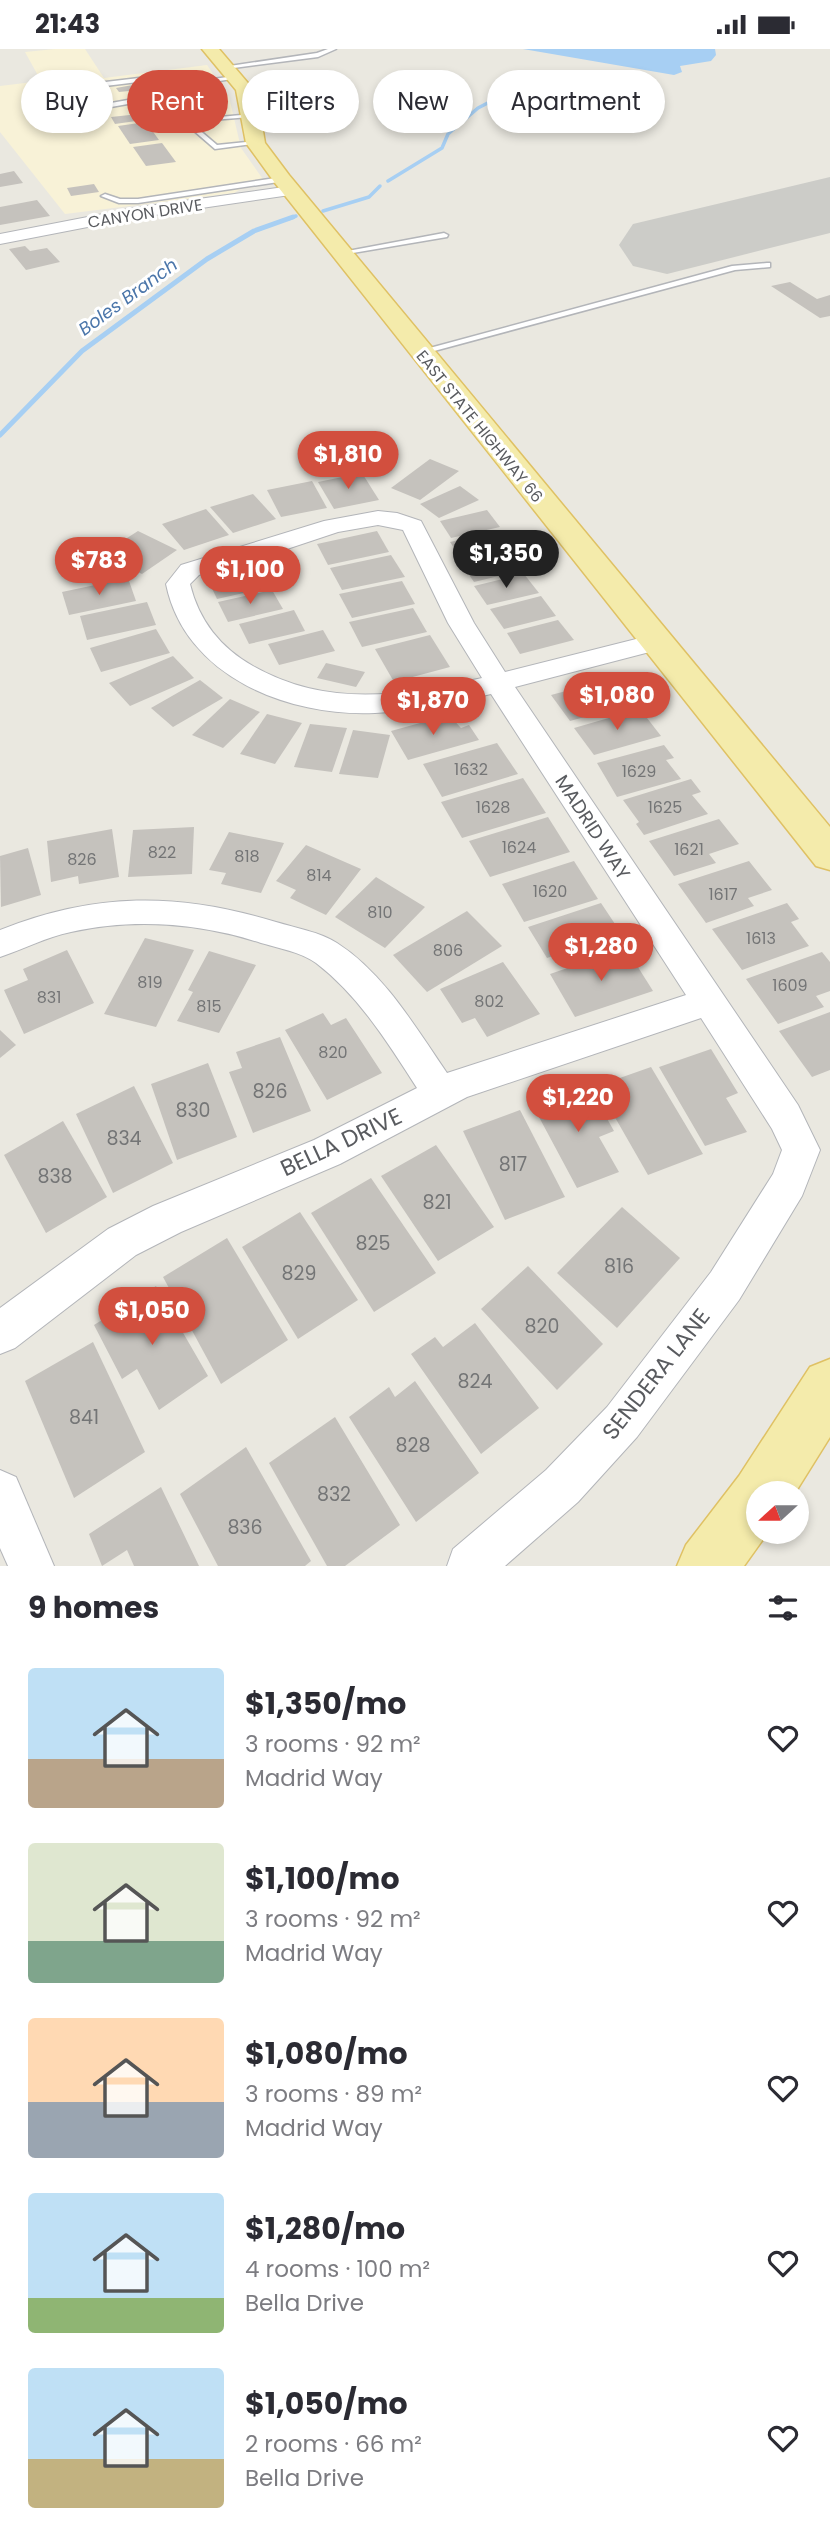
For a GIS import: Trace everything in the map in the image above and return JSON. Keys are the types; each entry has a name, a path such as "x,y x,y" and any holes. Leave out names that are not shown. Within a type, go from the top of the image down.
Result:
{"main road":[{"name":"EAST STATE HIGHWAY 66","path":"210,49 242,88"},
{"name":"EAST STATE HIGHWAY 66","path":"254,133 256,143 341,253 830,855"},
{"path":"769,1481 830,1387"},
{"path":"707,1566 746,1513"}],"street":[{"name":"CANYON DRIVE","path":"0,239 287,185"},
{"name":"MADRID WAY","path":"498,683 440,697 376,706 351,705 294,695 242,673 206,643 192,622 179,591 181,576 203,565 253,552 321,529 380,519 407,522 418,530 461,623 498,683 785,1117 801,1150"},
{"path":"498,683 656,642"},
{"path":"0,944 27,931 106,911 195,913 266,931 326,952 380,1005 441,1094"},
{"name":"BELLA DRIVE","path":"0,1333 122,1242 167,1219 327,1152 456,1085 708,1002"},
{"name":"SENDERA LANE","path":"470,1566 562,1486 622,1422 725,1286 789,1184 801,1150"},
{"path":"0,1493 31,1566"}],"lane":[{"path":"228,74 318,55 333,49"},
{"path":"181,75 190,84 195,90 111,105 81,101 79,95 85,88 97,85 181,75"},
{"path":"242,115 179,121 201,134 215,147 256,143"},
{"path":"105,196 119,201 138,201 287,185"},
{"path":"341,253 444,235"},
{"path":"420,352 735,268 766,265"}],"shaded area":[{"path":"85,49 99,70 35,70 25,52"},
{"path":"207,65 210,70 167,70"},
{"path":"127,75 127,133 228,133 228,96 241,148 267,185 241,189 234,193 65,214 0,132 0,86 21,83 21,133 113,133 113,77"}],"water":[{"path":"523,49 715,49 716,55 711,61 680,66 682,72 674,75 665,73 665,70 645,70"}],"building":[{"path":"127,86 127,91 119,92 116,88"},
{"path":"127,115 127,122 115,124 113,117"},
{"path":"127,125 127,133 154,133 159,140 130,144 118,126"},
{"path":"162,143 176,162 146,166 133,147"},
{"path":"14,171 23,183 0,187 0,174"},
{"path":"94,184 99,192 71,196 67,188"},
{"path":"37,200 50,216 0,225 0,207"},
{"path":"25,246 30,251 47,248 60,262 26,270 9,249"},
{"path":"790,282 817,299 830,295 830,316 820,318 771,286"},
{"path":"430,459 459,471 420,500 391,488"},
{"path":"362,473 379,500 334,509 318,482"},
{"path":"312,481 327,508 281,517 267,490"},
{"path":"460,486 479,500 439,518 420,504"},
{"path":"253,494 276,519 233,533 210,507"},
{"path":"206,509 229,535 184,550 162,524"},
{"path":"487,510 500,527 451,538 440,521"},
{"path":"138,531 177,550 142,574 102,554"},
{"path":"377,531 389,552 328,565 317,544"},
{"path":"498,531 512,548 462,560 450,542"},
{"path":"511,552 524,570 474,582 461,563"},
{"path":"391,555 405,577 342,590 330,568"},
{"path":"261,568 271,587 217,599 208,580"},
{"path":"524,574 539,593 487,605 474,586"},
{"path":"128,578 136,601 69,615 62,592"},
{"path":"402,581 415,604 352,618 339,594"},
{"path":"272,590 283,609 228,622 218,602"},
{"path":"541,596 556,616 504,629 490,609"},
{"path":"147,602 156,625 87,640 80,616"},
{"path":"413,608 427,632 362,647 349,622"},
{"path":"294,610 305,631 249,644 239,624"},
{"path":"558,620 574,640 520,654 507,633"},
{"path":"156,629 170,653 101,672 90,648"},
{"path":"323,630 335,651 279,665 268,644"},
{"path":"430,635 450,667 394,682 375,649"},
{"path":"173,656 194,678 130,706 109,683"},
{"path":"326,663 365,672 356,687 317,678"},
{"path":"615,678 635,703 570,721 551,695"},
{"path":"200,680 223,698 173,727 151,708"},
{"path":"230,699 260,712 223,748 192,735"},
{"path":"640,709 661,736 594,755 574,728"},
{"path":"267,714 302,723 275,764 240,754"},
{"path":"449,715 461,728 469,725 479,740 408,760 391,731"},
{"path":"310,724 347,728 332,772 294,767"},
{"path":"353,730 390,735 378,778 339,774"},
{"path":"497,743 518,774 442,797 423,764"},
{"path":"664,745 674,758 666,760 681,779 617,797 597,763"},
{"path":"523,778 546,813 462,838 441,802"},
{"path":"691,779 701,792 692,795 708,814 644,835 636,824 639,822 623,800"},
{"path":"548,817 570,852 490,877 469,841"},
{"path":"719,819 739,844 709,854 716,863 674,876 649,841"},
{"path":"194,827 192,874 128,877 133,830"},
{"path":"112,829 119,877 79,884 78,876 51,882 47,841"},
{"path":"229,832 284,843 261,893 221,884 226,873 209,870"},
{"path":"306,845 361,869 326,915 290,898 296,890 276,881"},
{"path":"28,848 41,895 1,907 0,856"},
{"path":"574,861 598,899 524,922 502,884"},
{"path":"749,861 772,890 748,898 754,906 706,923 678,884"},
{"path":"376,877 425,907 385,948 335,917"},
{"path":"601,903 627,942 595,953 589,944 547,958 528,927"},
{"path":"787,903 799,919 791,922 809,946 742,970 712,929"},
{"path":"467,911 502,946 427,992 393,955"},
{"path":"145,938 194,950 156,1027 104,1014"},
{"path":"626,948 653,991 575,1017 550,974"},
{"path":"67,950 94,1003 24,1034 4,990 28,980 23,969"},
{"path":"209,951 256,965 219,1033 177,1021 193,992 188,990"},
{"path":"822,952 830,962 830,991 816,996 824,1007 778,1024 746,979"},
{"path":"503,962 540,1014 487,1037 475,1018 462,1023 440,989"},
{"path":"830,1012 830,1070 812,1077 779,1031"},
{"path":"323,1013 331,1025 346,1018 382,1073 327,1100 285,1030"},
{"path":"0,1030 16,1045 0,1058"},
{"path":"280,1037 311,1111 253,1133 229,1072 242,1068 236,1052"},
{"path":"711,1049 738,1093 726,1098 747,1132 705,1146 659,1067"},
{"path":"208,1063 237,1137 177,1160 151,1084"},
{"path":"651,1067 703,1154 648,1175 597,1086"},
{"path":"587,1083 614,1131 599,1137 619,1172 577,1188 532,1104"},
{"path":"134,1086 173,1163 113,1193 76,1114"},
{"path":"520,1110 565,1197 505,1220 463,1131"},
{"path":"63,1121 107,1197 46,1233 4,1155"},
{"path":"436,1145 494,1227 438,1261 381,1176"},
{"path":"371,1178 436,1273 374,1312 311,1213"},
{"path":"622,1207 680,1258 617,1328 557,1273"},
{"path":"300,1212 358,1300 298,1339 242,1247"},
{"path":"227,1238 288,1340 221,1384 163,1277"},
{"path":"528,1266 603,1344 557,1390 481,1309"},
{"path":"156,1286 208,1376 159,1410 137,1369 122,1379 94,1325"},
{"path":"475,1323 539,1408 481,1454 411,1354 435,1337 443,1347"},
{"path":"93,1342 145,1452 74,1498 25,1381"},
{"path":"415,1381 479,1473 416,1522 349,1417 389,1387 395,1397"},
{"path":"335,1417 400,1525 345,1566 327,1566 269,1463"},
{"path":"246,1447 311,1561 305,1566 218,1566 180,1494"},
{"path":"161,1487 199,1566 134,1566 127,1550 102,1566 89,1534"}],"waterway":[{"name":"Boles Branch","path":"388,181 442,148 448,134 487,103"},
{"name":"Boles Branch","path":"323,211 369,197 380,186"},
{"name":"Boles Branch","path":"288,219 296,216"},
{"name":"Boles Branch","path":"0,435 82,351 207,259 254,231 293,217"}],"runway":[{"path":"667,245 830,205"}]}
